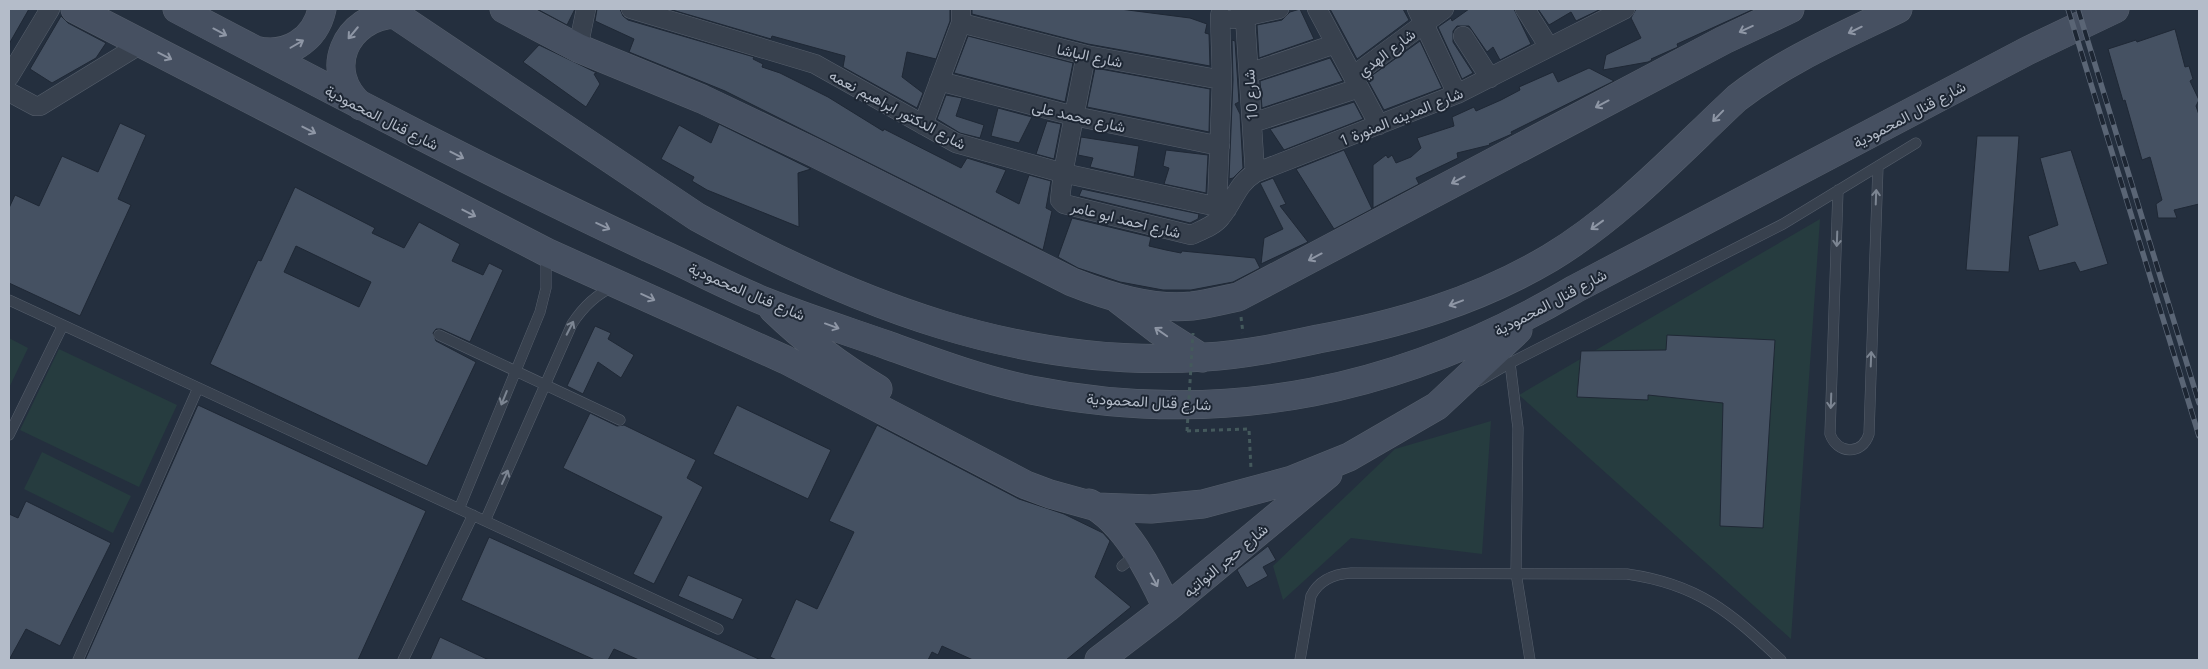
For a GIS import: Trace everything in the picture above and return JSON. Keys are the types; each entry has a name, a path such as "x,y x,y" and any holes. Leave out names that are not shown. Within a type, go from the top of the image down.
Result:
{"main road":[{"name":"شارع قنال المحمودية","path":"75,9 546,252 786,360 1026,485 1097,507 1177,508 1251,492 1292,480 1349,458 1437,406"},
{"name":"شارع قنال المحمودية","path":"177,9 363,108 578,215 764,301 993,381 1103,401 1178,405 1262,400 1304,394 1386,375 1464,347 1540,310 1575,289 2019,56 2115,9"},
{"path":"253,49 273,52 293,47 310,35 320,18 322,9"},
{"path":"504,9 578,48 702,99 822,156 1072,282 1117,298 1151,305 1192,306 1238,297 1716,44 1790,9"},
{"path":"363,108 355,101 344,84 341,63 344,48 351,35 366,21 391,12 697,217 787,264 927,322 1022,346 1071,354 1120,358 1197,345 1286,346 1388,325 1432,312 1492,288 1551,257 1602,222 1662,170 1737,98 1761,80 1790,62 1898,9"},
{"path":"1117,298 1158,330 1197,345"},
{"path":"764,301 798,333 846,370 929,418 1097,507 1112,521 1130,559 1167,608"},
{"path":"1437,406 1540,310"},
{"name":"شارع حجر النواتيه","path":"1099,660 1167,608 1349,458"}],"street":[{"path":"9,77 50,9"},
{"path":"578,48 586,9"},
{"name":"شارع الدكتور ابراهيم نعمه","path":"631,9 815,64 956,143 1063,173 1222,208"},
{"path":"1222,208 1220,146 1222,80 1217,12 1237,19 1279,9"},
{"name":"شارع الهدي","path":"1252,123 1356,82 1420,16 1444,9"},
{"path":"1525,9 1549,47"},
{"name":"شارع المدينه المنورة 1","path":"1191,234 1207,228 1220,218 1222,208 1236,190 1246,179 1255,173 1457,94 1549,47 1596,15 1625,9"},
{"path":"1323,11 1335,44 1379,125"},
{"path":"923,125 961,16"},
{"name":"شارع الباشا","path":"961,16 1086,55 1222,80"},
{"path":"1420,16 1457,94"},
{"name":"شارع 10","path":"1245,17 1255,173"},
{"path":"1463,36 1490,78"},
{"path":"9,92 36,106 42,105 141,44"},
{"path":"1249,73 1335,44"},
{"name":"شارع احمد ابو عامر","path":"1086,55 1059,198 1064,204 1191,234"},
{"name":"شارع محمد على","path":"939,81 1074,116 1220,146"}],"lane":[{"name":"شارع قنال المحمودية","path":"1437,406 1510,363 1783,224 1916,143"},
{"path":"1838,190 1830,434 1836,445 1848,450 1859,448 1867,440 1869,434 1878,166"},
{"path":"459,509 544,300 548,276 546,252"},
{"path":"485,521 566,336 579,314 597,296 620,284"},
{"path":"9,300 718,629"},
{"path":"9,435 63,325"},
{"path":"439,335 620,420"},
{"path":"1510,363 1518,428 1516,574 1530,660"},
{"path":"78,660 198,388"},
{"path":"403,660 472,515"},
{"path":"1300,660 1311,596 1319,584 1331,577 1352,573 1627,574 1653,578 1678,585 1702,596 1724,611 1781,660"}],"path":[{"path":"1197,345 1187,431 1250,429 1251,492"}],"green space":[{"path":"1820,219 1791,639 1519,395"},
{"path":"9,338 28,348 9,388"},
{"path":"59,349 177,405 139,487 20,430"},
{"path":"1491,421 1482,554 1351,538 1283,600 1273,566 1395,449"},
{"path":"42,452 131,496 113,533 24,489"}],"building":[{"path":"9,9 29,9 9,44"},
{"path":"537,9 575,9 567,25"},
{"path":"597,9 620,9 623,16 628,20 754,57 753,59 763,64 762,67 780,73 828,97 883,131 884,129 961,168 967,158 1006,170 996,192 1019,204 1029,175 1051,181 1046,208 1052,211 1043,250 725,91 629,52 634,39 595,21"},
{"path":"669,9 950,9 950,21 936,59 907,52 902,77 923,93 917,108 843,67 845,56 772,36 771,39"},
{"path":"972,9 1120,9 1190,18 1207,24 1205,33 1209,34 1210,66 1088,44 972,14"},
{"path":"1300,9 1314,39 1259,58 1257,25 1282,20 1290,12"},
{"path":"1330,9 1403,9 1409,20 1357,59"},
{"path":"1469,9 1514,9 1531,44 1500,60 1493,47 1487,52 1469,26 1457,26 1453,31 1453,42 1473,73 1462,79 1438,27 1451,18 1452,21"},
{"path":"1538,9 1601,9 1576,21 1571,12 1549,25"},
{"path":"1636,9 1754,9 1677,44 1678,47 1648,62 1603,70 1606,55 1641,38 1631,18"},
{"path":"61,16 68,23 106,43 96,58 52,83 30,69"},
{"path":"2175,29 2185,67 2189,66 2193,79 2190,81 2199,100 2196,106 2199,115 2199,204 2174,210 2177,218 2158,218 2156,204 2162,200 2150,157 2142,160 2108,49 2136,40 2137,42"},
{"path":"968,36 1073,63 1065,102 954,73"},
{"path":"1232,40 1235,41 1239,102 1235,104 1240,114 1243,168 1233,178 1229,179 1233,80"},
{"path":"1420,41 1442,88 1384,110 1367,79"},
{"path":"539,45 597,73 594,74 600,84 586,107 523,62"},
{"path":"1330,58 1343,81 1262,108 1260,81"},
{"path":"1095,68 1210,89 1209,132 1087,107"},
{"path":"1589,68 1614,81 1511,132 1512,134 1490,145 1457,153 1458,158 1416,178 1419,184 1373,208 1373,165 1386,155 1388,158 1392,155 1396,163 1411,157 1421,148 1417,138 1454,126 1452,117 1474,107 1476,111 1501,100 1520,90 1519,87 1553,72 1558,82"},
{"path":"946,95 962,98 956,116 984,125 980,138 960,133 937,119"},
{"path":"1354,102 1363,119 1284,150 1270,129"},
{"path":"998,108 1032,117 1019,143 991,136"},
{"path":"1047,121 1061,124 1054,159 1036,154"},
{"path":"120,123 146,135 118,199 131,205 80,316 9,283 9,208 15,195 39,206 62,156 98,172"},
{"path":"719,124 811,169 798,173 799,227 707,190 692,181 694,177 661,159 679,125 711,143"},
{"path":"1977,136 2019,136 2009,272 1966,270"},
{"path":"1081,137 1139,146 1134,177 1090,167 1093,158 1078,155"},
{"path":"1166,150 1208,155 1206,193 1164,184 1169,168 1163,166"},
{"path":"1344,150 1372,209 1334,229 1296,169"},
{"path":"2071,150 2108,264 2080,272 2075,262 2039,271 2028,236 2058,225 2040,158"},
{"path":"1273,178 1286,204 1280,206 1308,242 1261,264 1264,238 1283,229 1260,183"},
{"path":"295,187 375,228 372,233 404,248 419,222 460,244 452,261 483,275 489,263 503,270 470,342 441,329 436,329 433,333 436,341 476,362 427,466 210,364 258,260 261,261","holes":["296,246 371,282 359,307 284,272"]},
{"path":"1082,189 1199,214 1198,219 1190,223 1079,196"},
{"path":"1072,218 1151,237 1149,246 1166,250 1181,253 1182,251 1255,258 1260,268 1233,282 1191,290 1163,290 1120,282 1078,268 1058,257"},
{"path":"595,326 611,333 608,339 634,355 621,378 598,362 583,394 567,386"},
{"path":"1667,335 1775,340 1763,528 1720,526 1723,403 1648,395 1648,400 1577,397 1581,351 1666,350"},
{"path":"198,405 426,511 358,660 85,660"},
{"path":"737,405 831,450 808,499 713,454"},
{"path":"590,413 617,426 624,425 696,460 687,478 703,487 654,584 633,574 662,517 563,468"},
{"path":"877,425 1019,499 1064,514 1103,533 1110,541 1095,577 1131,607 1066,660 973,660 942,646 938,655 932,652 928,660 777,660 770,657 796,599 817,609 854,532 829,521"},
{"path":"26,501 111,543 60,646 26,629 9,660 9,514 18,518"},
{"path":"489,537 761,660 639,660 614,649 608,660 595,660 461,600"},
{"path":"1268,546 1276,560 1263,567 1268,576 1247,588 1237,570"},
{"path":"688,575 743,599 733,620 678,596"},
{"path":"440,637 489,660 430,660"}],"railway":[{"path":"2068,9 2199,436"},
{"path":"2078,9 2199,403"}]}
